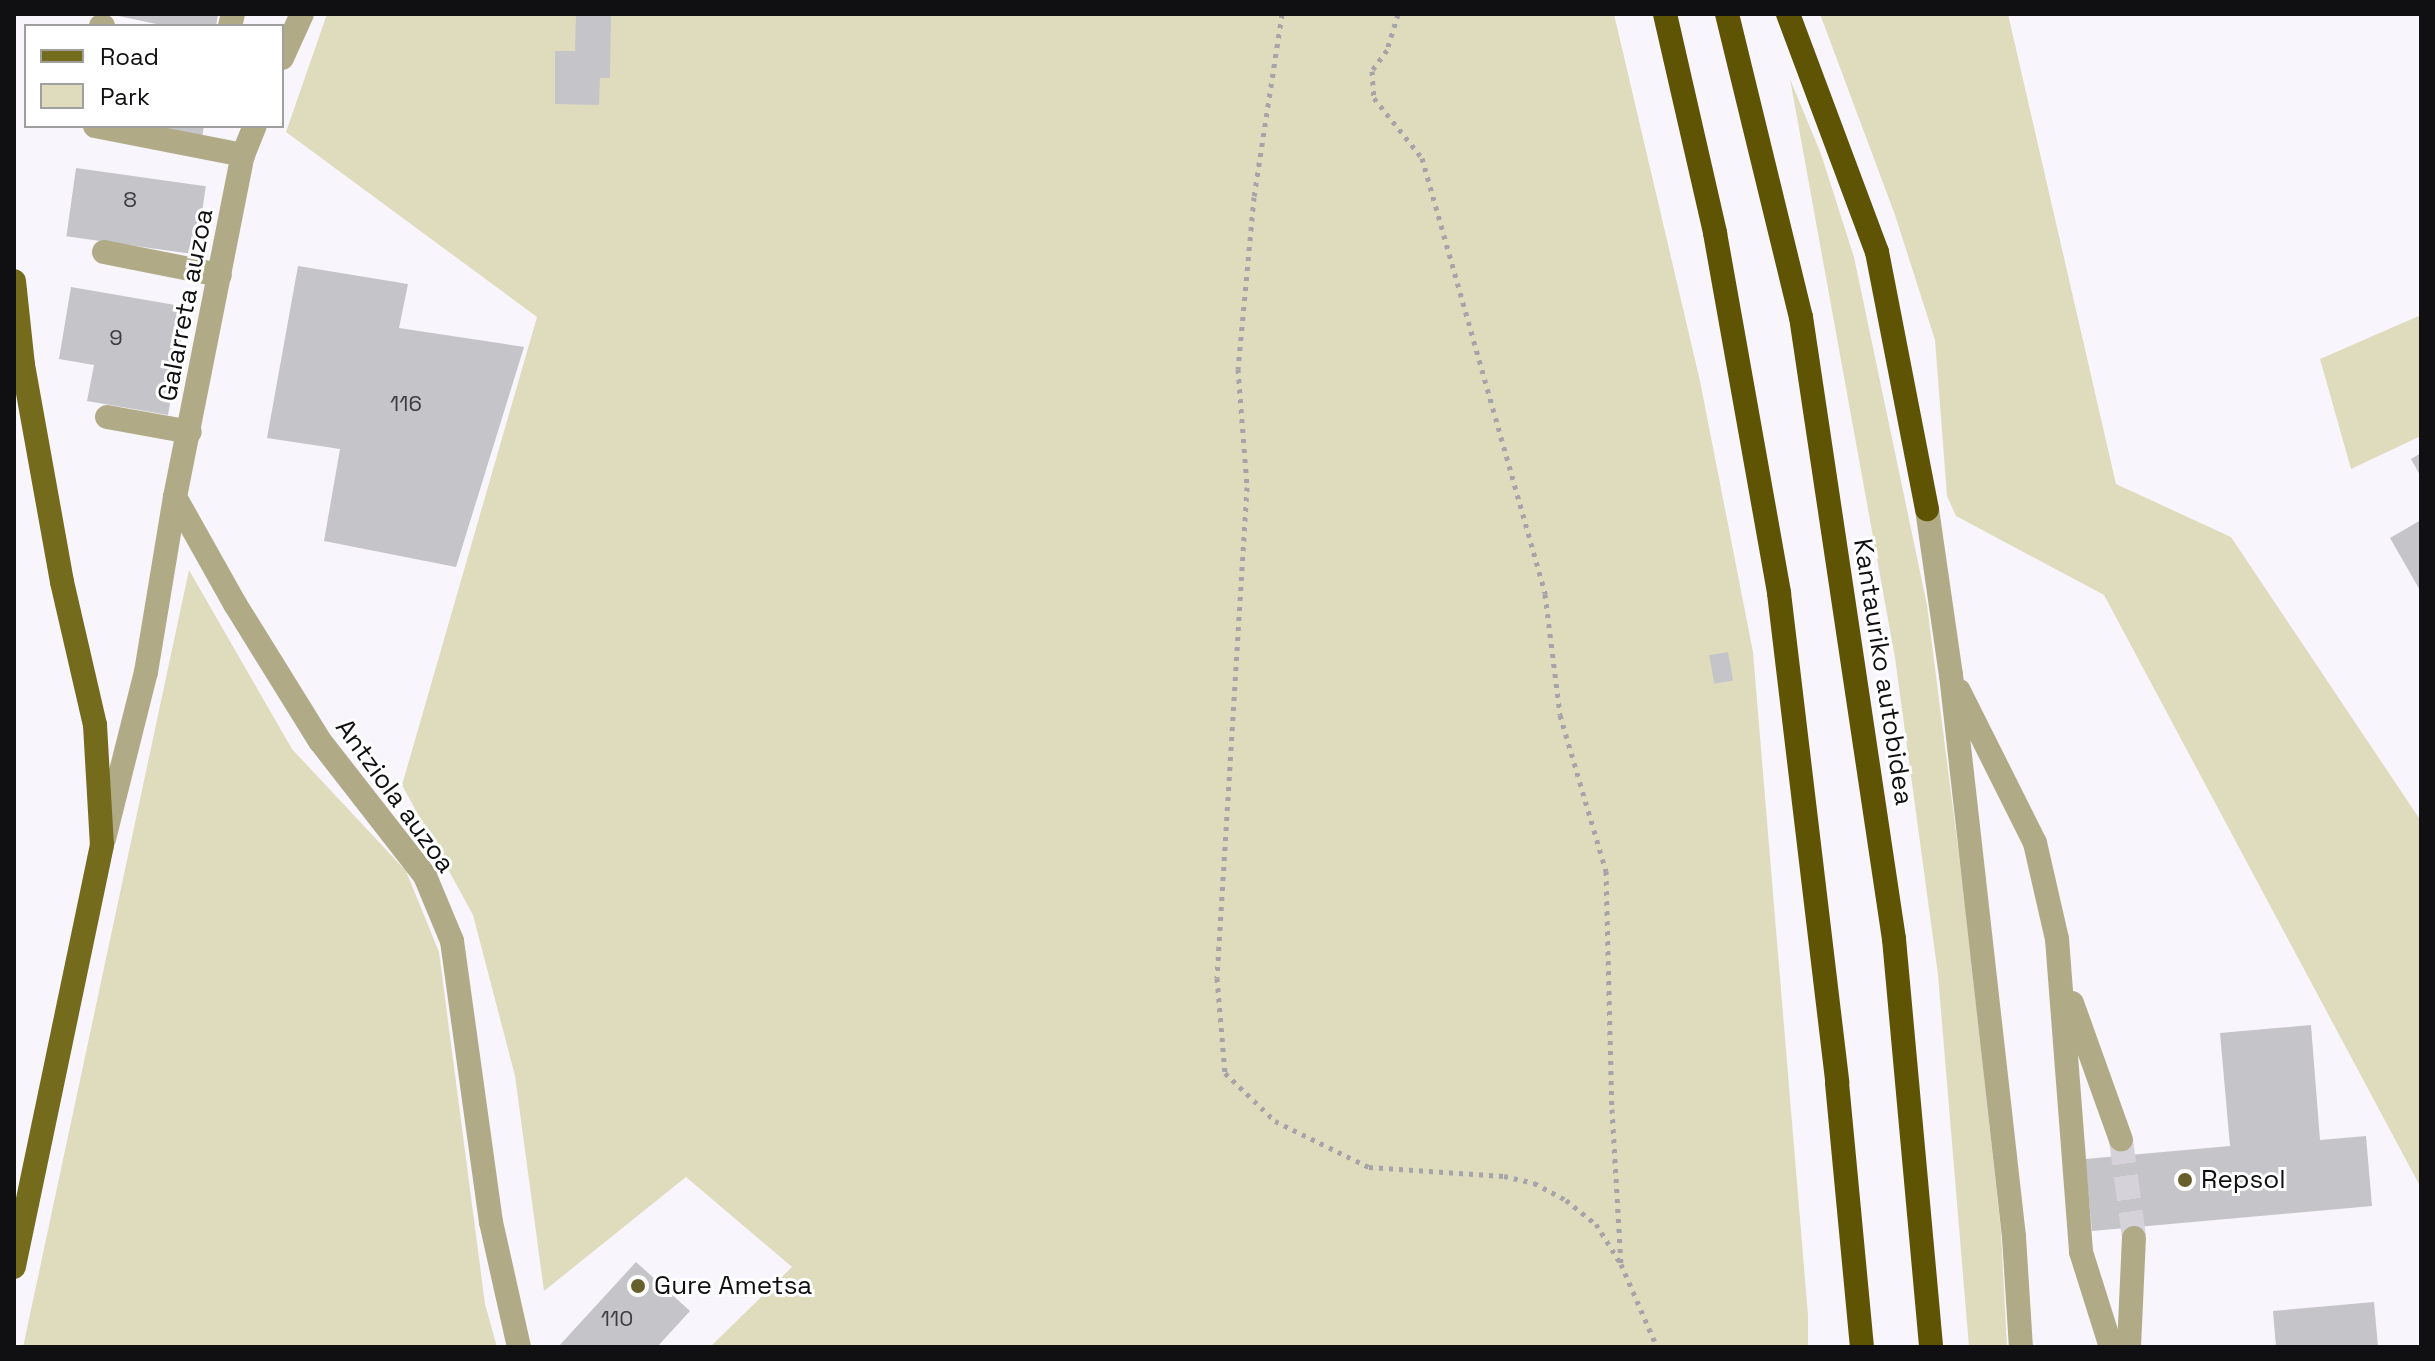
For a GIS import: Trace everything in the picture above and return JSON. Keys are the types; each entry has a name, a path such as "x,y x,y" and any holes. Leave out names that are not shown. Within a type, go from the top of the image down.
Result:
{"highway":[{"path":"1665,14 1715,233 1779,593 1837,1083 1862,1347"},
{"name":"Kantauriko autobidea","path":"1727,14 1801,317 1894,939 1931,1347"},
{"path":"1788,14 1877,252 1927,509"}],"main road":[{"path":"14,281 23,365 62,582 95,725 102,845 14,1267"}],"street":[{"path":"284,54 302,14"},
{"path":"105,128 243,155"},
{"name":"Galarreta auzoa","path":"102,845 146,672 175,497 243,155 254,128"},
{"path":"104,252 220,275"},
{"path":"107,417 190,432"},
{"name":"Antziola auzoa","path":"175,497 235,604 320,741 425,876 452,941 491,1222 519,1347"},
{"path":"1927,509 1951,675 2014,1237 2021,1347"},
{"path":"1951,675 2035,843 2057,939 2081,1252 2111,1347"},
{"path":"2060,972 2121,1140"},
{"path":"2129,1347 2134,1238"}],"path":[{"path":"1282,14 1254,197 1238,369 1247,487 1217,978 1225,1073 1275,1121 1369,1167 1504,1176 1534,1183 1566,1200 1596,1224 1621,1264 1657,1347"},
{"path":"1398,14 1387,50 1372,71 1374,98 1422,158 1545,594 1560,715 1606,871 1612,1109 1621,1264"}],"green space":[{"path":"327,14 1614,14 1700,381 1753,652 1808,1315 1808,1347 710,1347 792,1267 686,1177 544,1291 515,1076 473,915 402,785 537,317 286,132"},
{"path":"1820,14 2008,14 2116,484 2231,537 2421,821 2421,1188 2104,595 1956,516 1947,496 1935,340 1895,215"},
{"path":"1790,79 1821,154 1854,257 1927,605 1964,895 2001,1231 2007,1347 1969,1347 1938,975 1895,658"},
{"path":"2421,315 2421,436 2351,469 2320,359"},
{"path":"189,570 292,749 406,871 439,952 485,1304 497,1347 23,1347"}],"building":[{"path":"109,14 218,14 216,24 156,24"},
{"path":"576,14 611,14 610,78 600,78 599,105 555,104 555,51 575,51"},
{"path":"152,128 204,128 202,138"},
{"path":"76,168 206,186 196,255 66,236"},
{"path":"298,266 408,284 399,328 524,347 456,567 324,541 340,449 267,438"},
{"path":"71,287 187,307 168,415 87,401 94,365 59,359"},
{"path":"2421,453 2421,477 2411,459"},
{"path":"2421,520 2421,592 2390,538"},
{"path":"1728,652 1733,681 1714,684 1709,655"},
{"path":"2311,1025 2320,1140 2366,1136 2372,1206 2092,1231 2085,1159 2230,1146 2220,1033"},
{"name":"Gure Ametsa","path":"636,1262 690,1311 657,1347 558,1347"},
{"path":"2374,1302 2378,1347 2276,1347 2273,1311"}],"tunnel":[{"path":"2121,1140 2134,1238"}],"place":[{"name":"Repsol","path":"2185,1180"},
{"name":"Gure Ametsa","path":"638,1286"}]}
